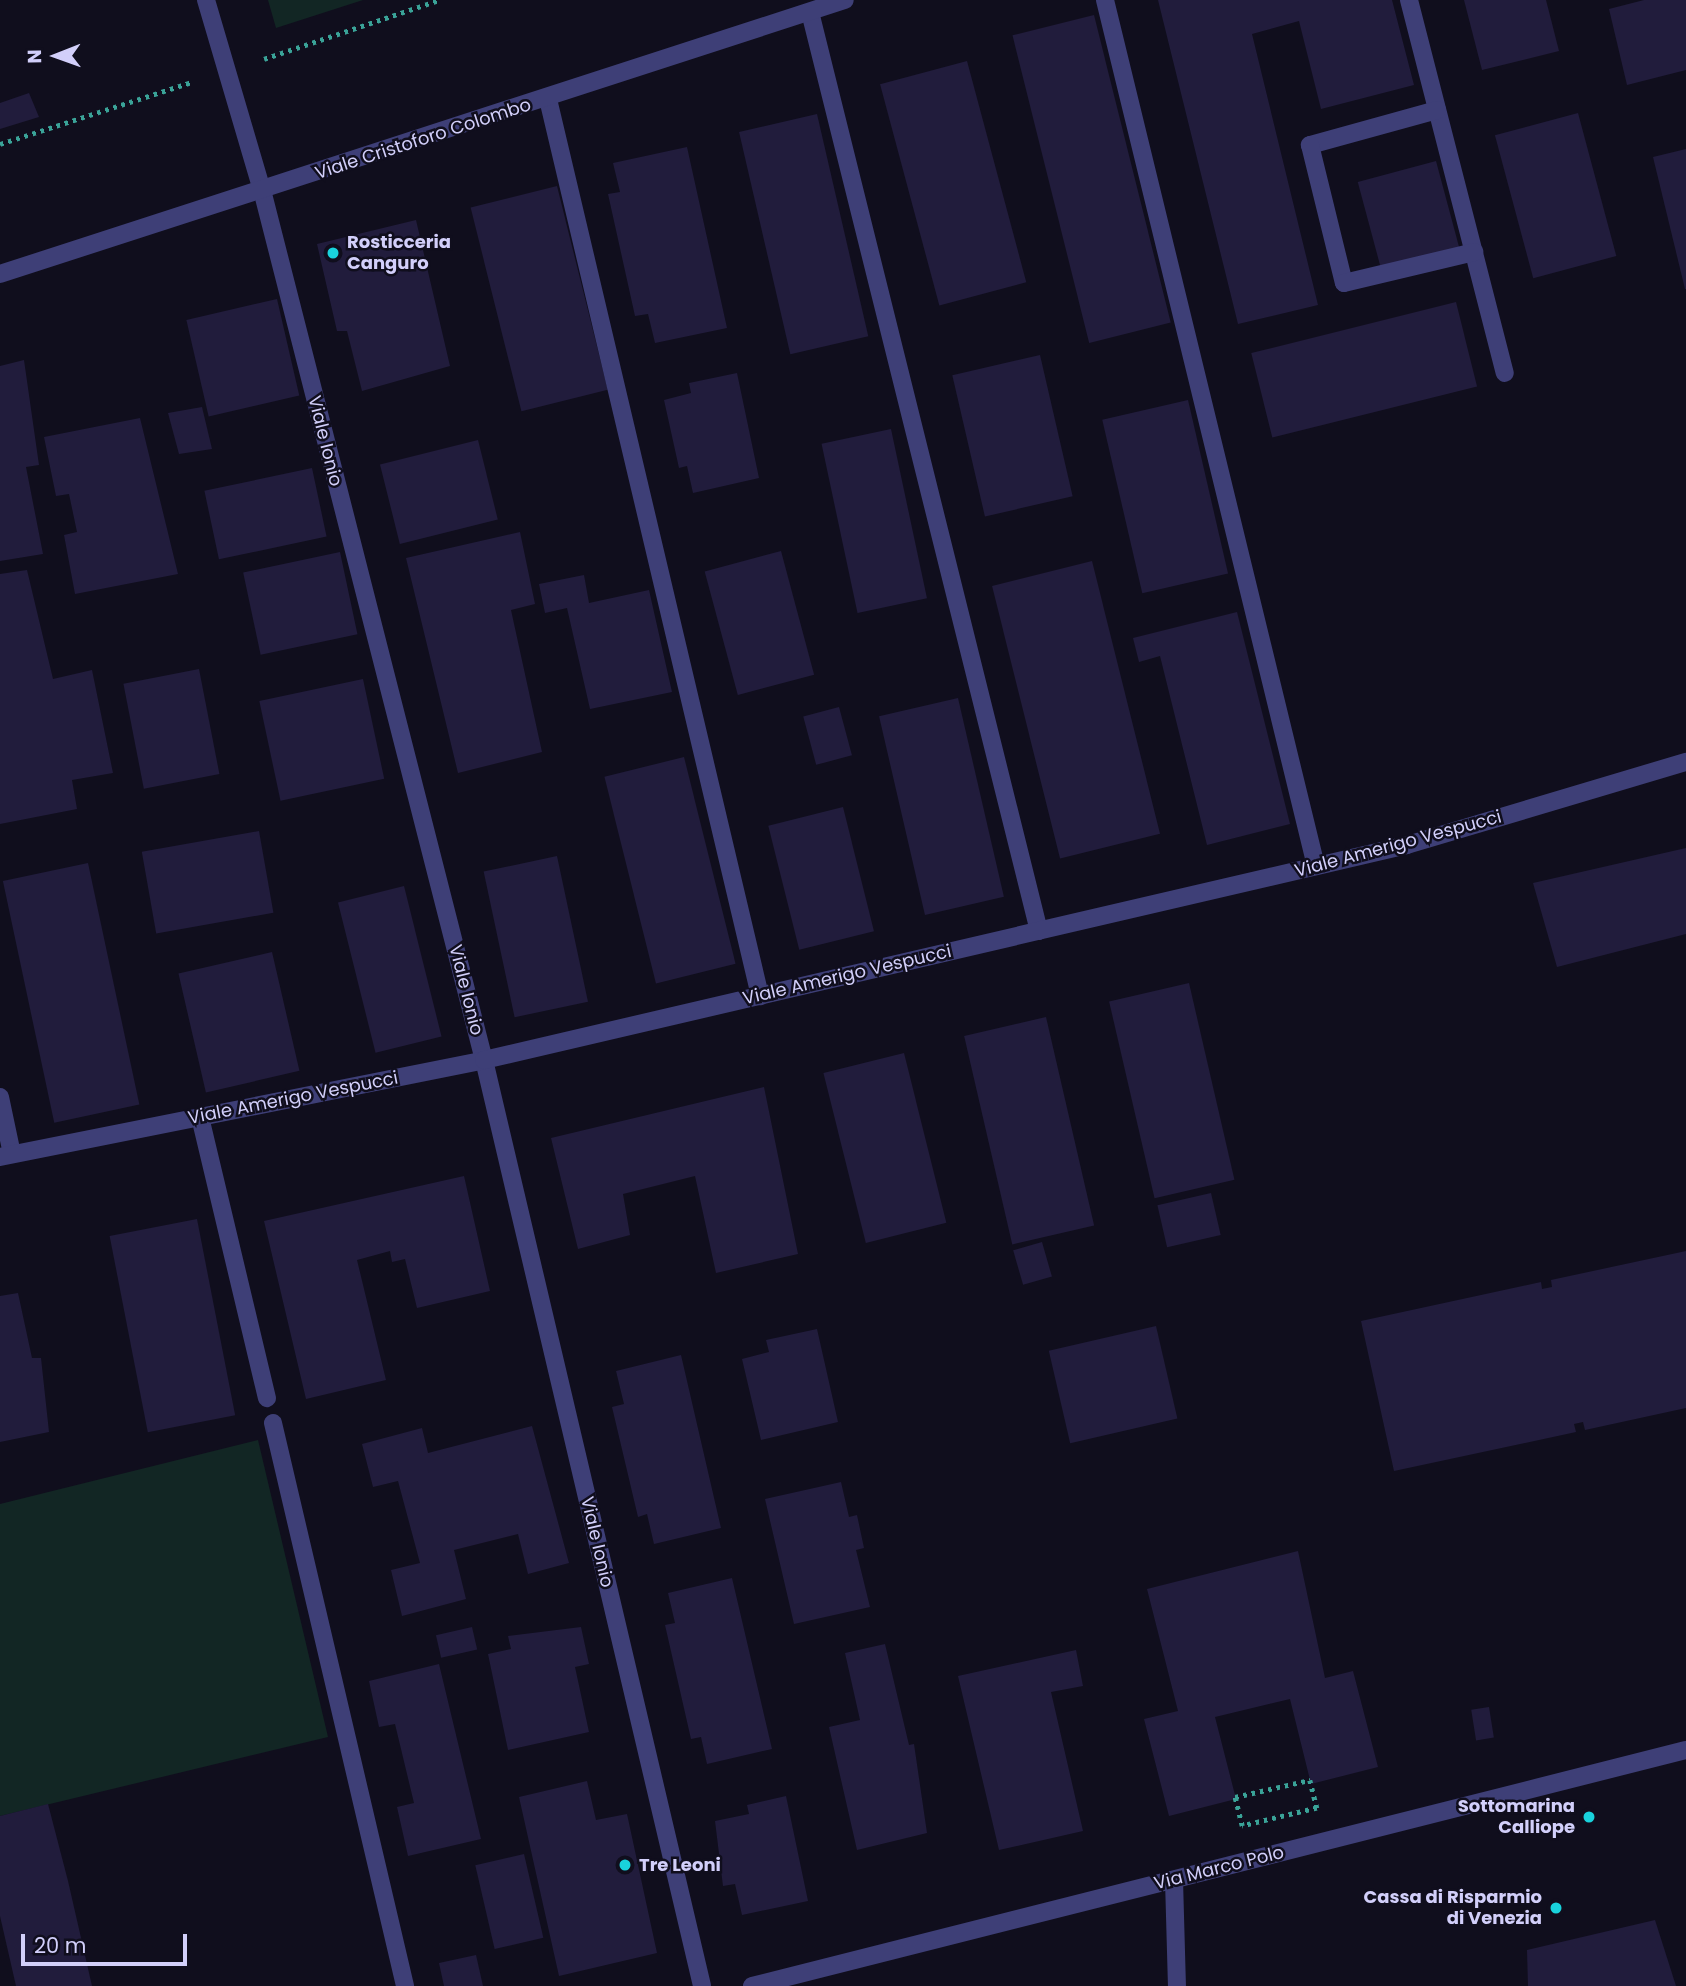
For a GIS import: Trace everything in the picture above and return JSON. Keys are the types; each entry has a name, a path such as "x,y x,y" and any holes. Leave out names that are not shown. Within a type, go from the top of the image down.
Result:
{"street":[{"name":"Viale Ionio","path":"206,0 262,190 484,1060 702,1986"},
{"name":"Viale Cristoforo Colombo","path":"0,274 548,99 845,0"},
{"path":"1105,0 1316,866"},
{"path":"1409,0 1504,373"},
{"path":"810,12 1039,931"},
{"path":"548,99 760,996"},
{"path":"1437,110 1310,145 1344,283 1474,252"},
{"name":"Viale Amerigo Vespucci","path":"6,1155 484,1060 1039,931 1316,866 1686,762"},
{"path":"0,1097 6,1155"},
{"path":"201,1116 267,1398"},
{"path":"273,1423 405,1986"},
{"name":"Via Marco Polo","path":"752,1986 1686,1750"},
{"path":"1174,1880 1177,1986"}],"path":[{"path":"1310,1780 1317,1808 1242,1826 1235,1797 1310,1780"}],"green space":[{"path":"268,0 363,0 276,28"},
{"path":"258,1440 328,1737 0,1816 0,1504"}],"building":[{"path":"1158,0 1392,0 1414,85 1321,109 1299,21 1252,34 1318,305 1238,324"},
{"path":"1464,0 1546,0 1559,51 1482,70"},
{"path":"1644,0 1686,0 1686,70 1627,85 1609,9"},
{"path":"1094,15 1171,323 1089,343 1012,35"},
{"path":"967,61 1026,282 939,305 880,84"},
{"path":"29,93 39,117 0,129 0,103"},
{"path":"1578,113 1616,256 1533,278 1495,135"},
{"path":"817,114 868,336 790,354 739,132"},
{"path":"687,147 727,328 655,343 648,314 635,316 608,194 620,192 613,163"},
{"path":"1686,149 1686,289 1685,289 1653,157"},
{"path":"1436,161 1460,252 1382,273 1358,182"},
{"path":"557,186 608,390 521,411 471,208"},
{"path":"416,220 450,366 362,391 347,331 337,331 317,244"},
{"path":"277,299 299,395 209,416 186,320"},
{"path":"1456,302 1477,386 1272,437 1251,353"},
{"path":"1040,355 1073,496 985,517 952,375"},
{"path":"24,360 39,465 26,467 43,554 0,561 0,366"},
{"path":"737,373 759,478 693,493 687,466 679,468 664,400 691,393 689,383"},
{"path":"1188,400 1228,573 1142,593 1102,420"},
{"path":"202,407 212,449 179,454 168,413"},
{"path":"140,418 178,574 75,594 64,535 77,532 69,494 56,496 44,437"},
{"path":"891,429 927,598 858,613 822,444"},
{"path":"478,440 498,520 400,544 380,464"},
{"path":"312,468 327,536 219,559 204,491"},
{"path":"520,532 535,604 511,610 542,752 458,773 406,558"},
{"path":"781,551 814,675 738,695 705,571"},
{"path":"340,552 357,634 261,655 243,573"},
{"path":"1092,561 1160,834 1060,859 992,586"},
{"path":"27,570 53,679 92,670 113,773 72,780 77,809 0,824 0,574"},
{"path":"584,575 589,603 649,590 672,692 590,709 567,608 545,613 539,584"},
{"path":"1237,612 1290,824 1207,845 1160,656 1139,662 1133,638"},
{"path":"199,669 219,774 144,789 123,684"},
{"path":"363,679 384,779 281,801 259,701"},
{"path":"958,698 1004,897 925,915 879,716"},
{"path":"839,707 852,755 816,765 803,717"},
{"path":"684,757 736,964 656,984 604,777"},
{"path":"843,807 874,931 799,950 768,826"},
{"path":"259,831 273,913 156,933 142,852"},
{"path":"1686,848 1686,934 1557,967 1533,883"},
{"path":"557,856 588,1002 515,1017 484,872"},
{"path":"88,863 139,1105 54,1123 3,881"},
{"path":"404,886 441,1036 376,1053 338,902"},
{"path":"272,952 299,1071 206,1092 178,974"},
{"path":"1189,983 1234,1180 1155,1198 1109,1001"},
{"path":"1046,1017 1094,1226 1012,1244 964,1036"},
{"path":"904,1053 946,1223 866,1243 823,1073"},
{"path":"764,1087 798,1254 716,1273 695,1176 623,1194 630,1235 578,1249 551,1138"},
{"path":"464,1176 490,1291 417,1308 405,1259 392,1262 390,1251 357,1260 386,1380 306,1399 264,1221"},
{"path":"1211,1193 1221,1235 1167,1247 1157,1205"},
{"path":"197,1219 235,1415 148,1432 110,1236"},
{"path":"1042,1242 1052,1277 1023,1285 1013,1250"},
{"path":"1686,1251 1686,1408 1585,1430 1583,1422 1574,1424 1576,1432 1394,1471 1361,1321 1541,1282 1542,1289 1552,1287 1551,1280"},
{"path":"18,1293 32,1358 41,1358 49,1432 0,1442 0,1296"},
{"path":"1156,1326 1177,1419 1070,1443 1049,1351"},
{"path":"817,1329 838,1422 761,1440 742,1359 769,1352 766,1340"},
{"path":"681,1355 721,1528 654,1544 647,1514 638,1517 612,1407 624,1404 616,1371"},
{"path":"532,1426 569,1563 528,1574 518,1534 454,1550 466,1599 402,1616 391,1570 420,1563 398,1481 373,1487 362,1444 422,1428 428,1453"},
{"path":"841,1482 849,1517 857,1515 864,1548 856,1550 870,1607 794,1624 765,1499"},
{"path":"1298,1551 1325,1678 1353,1671 1378,1767 1311,1784 1290,1699 1215,1717 1236,1799 1169,1816 1144,1719 1178,1711 1147,1589"},
{"path":"732,1578 772,1749 707,1764 701,1737 691,1739 665,1625 675,1623 668,1593"},
{"path":"472,1627 477,1649 441,1658 436,1635"},
{"path":"581,1627 589,1664 575,1667 589,1732 508,1750 488,1654 511,1649 508,1636"},
{"path":"885,1644 909,1745 914,1744 927,1833 857,1850 829,1727 860,1720 845,1653"},
{"path":"1076,1650 1083,1686 1051,1692 1083,1831 999,1850 958,1676"},
{"path":"439,1664 481,1839 408,1856 397,1807 414,1803 395,1724 379,1727 369,1681"},
{"path":"1489,1707 1494,1738 1476,1740 1471,1710"},
{"path":"587,1781 596,1820 627,1814 657,1953 559,1976 519,1797"},
{"path":"786,1796 808,1901 742,1915 735,1884 723,1886 715,1821 749,1814 747,1805"},
{"path":"48,1804 92,1986 16,1986 0,1916 0,1816"},
{"path":"524,1854 543,1938 495,1949 475,1865"},
{"path":"1655,1920 1676,1986 1528,1986 1527,1950"},
{"path":"476,1955 483,1986 444,1986 439,1963"}],"place":[{"name":"Rosticceria Canguro","path":"333,253"},
{"name":"Sottomarina Calliope","path":"1589,1817"},
{"name":"Tre Leoni","path":"625,1865"},
{"name":"Cassa di Risparmio di Venezia","path":"1556,1908"}]}
